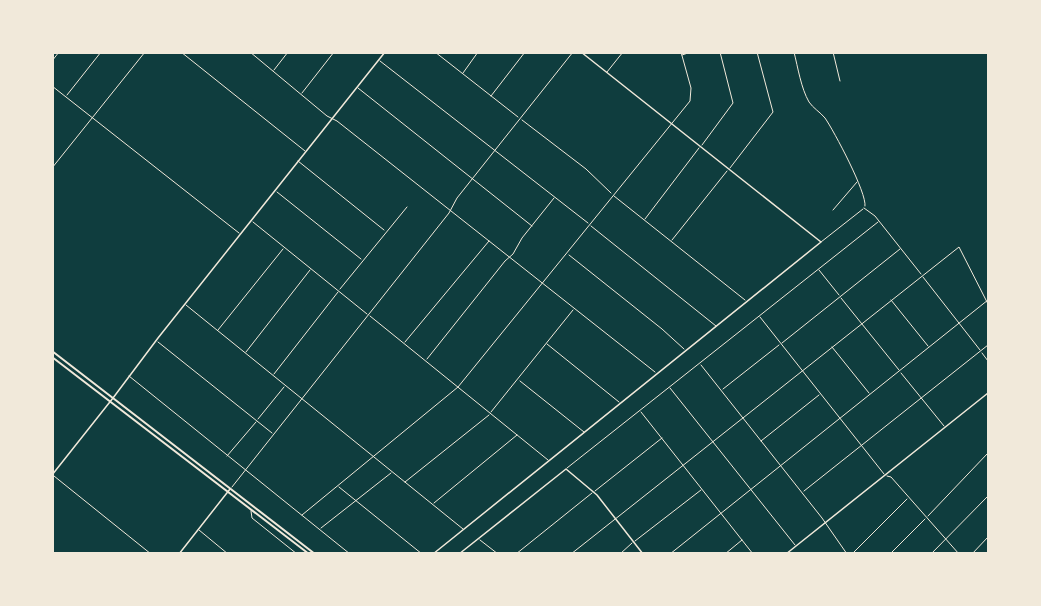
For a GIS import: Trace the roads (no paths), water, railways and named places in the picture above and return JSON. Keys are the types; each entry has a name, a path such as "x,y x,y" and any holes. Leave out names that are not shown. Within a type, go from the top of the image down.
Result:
{"main road":[{"path":"52,351 111,400"},
{"path":"52,357 315,554"},
{"path":"230,490 309,554"}],"street":[{"path":"52,61 59,52"},
{"path":"66,96 101,52"},
{"path":"52,168 145,52"},
{"path":"181,52 305,151"},
{"path":"250,52 327,116 509,256 656,374"},
{"path":"272,72 288,52"},
{"path":"301,95 334,52"},
{"path":"151,554 53,474 156,340 385,52"},
{"path":"435,52 586,169 613,195 746,302"},
{"path":"463,73 478,52"},
{"path":"491,96 525,52"},
{"path":"179,554 451,211 457,198 573,52"},
{"path":"581,52 820,242"},
{"path":"606,73 623,52"},
{"path":"302,515 458,387 692,97 681,54 691,52"},
{"path":"644,220 733,103 720,52"},
{"path":"670,242 773,112 757,52"},
{"path":"433,554 864,208 866,201 836,137 820,112 808,100 794,52"},
{"path":"833,52 840,80"},
{"path":"379,60 716,326"},
{"path":"52,86 240,234"},
{"path":"357,87 532,226"},
{"path":"298,160 386,231"},
{"path":"833,210 858,181"},
{"path":"275,190 362,260"},
{"path":"426,361 509,256 513,254 522,238 555,197"},
{"path":"273,375 362,260 407,207"},
{"path":"864,208 876,216 878,222 988,361"},
{"path":"251,220 548,460"},
{"path":"459,554 878,222"},
{"path":"404,343 489,241"},
{"path":"218,331 284,247"},
{"path":"571,554 959,247 988,302 670,554"},
{"path":"721,390 900,249"},
{"path":"567,253 662,329 685,351"},
{"path":"245,353 311,269"},
{"path":"818,269 945,428"},
{"path":"891,300 929,348"},
{"path":"185,304 463,529"},
{"path":"405,482 490,413 574,308"},
{"path":"759,316 885,475 891,477 959,554"},
{"path":"156,340 274,435"},
{"path":"546,344 620,403"},
{"path":"802,493 988,345"},
{"path":"832,347 870,394"},
{"path":"699,363 847,554"},
{"path":"129,376 350,554"},
{"path":"518,380 584,432"},
{"path":"227,456 285,385"},
{"path":"669,386 796,546"},
{"path":"786,554 988,393"},
{"path":"761,441 821,394"},
{"path":"640,410 753,554"},
{"path":"433,504 517,435"},
{"path":"516,554 662,438"},
{"path":"890,554 988,453"},
{"path":"566,469 593,492 643,554"},
{"path":"320,530 392,472"},
{"path":"338,485 422,554"},
{"path":"620,554 702,489"},
{"path":"931,554 988,496"},
{"path":"852,554 908,498"},
{"path":"252,510 250,513 252,518 297,554"},
{"path":"198,530 228,554"},
{"path":"972,554 988,537"},
{"path":"478,538 498,554"},
{"path":"725,554 742,540"}]}
